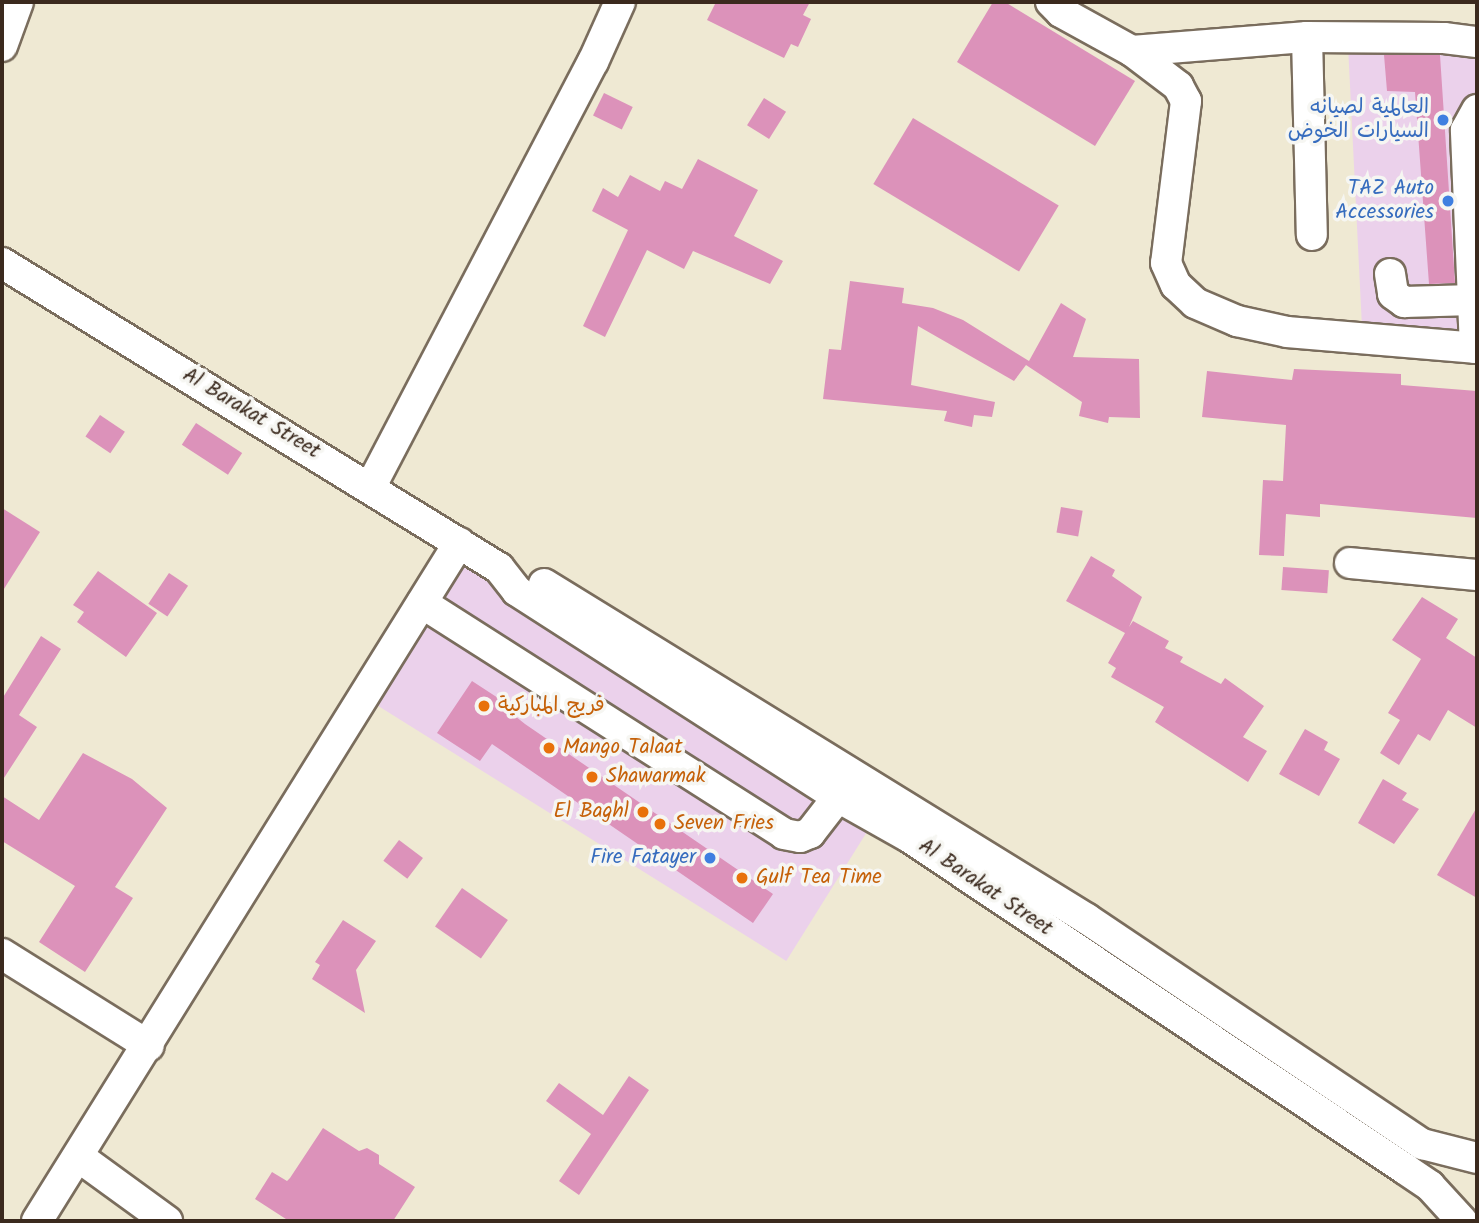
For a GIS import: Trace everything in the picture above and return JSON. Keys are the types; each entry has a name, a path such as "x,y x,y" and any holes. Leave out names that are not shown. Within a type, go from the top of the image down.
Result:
{"street":[{"path":"2,46 18,2"},
{"path":"371,486 593,62 620,2"},
{"path":"1051,2 1061,12 1132,51 1178,86 1186,101 1166,263 1176,285 1195,303 1237,321 1287,332 1476,348 1473,300 1474,235 1466,130 1477,110"},
{"path":"1132,51 1307,37 1444,38 1477,42"},
{"path":"1307,37 1312,236"},
{"name":"Al Barakat Street","path":"2,263 371,486 499,568 517,591 838,797 909,837 1405,1168 1430,1186 1462,1221"},
{"path":"1390,274 1393,294 1404,302 1473,300"},
{"path":"37,1221 149,1046 459,543"},
{"path":"1350,563 1477,575"},
{"name":"Al Barakat Street","path":"499,568 521,571 686,669 1087,919 1422,1144 1477,1158"},
{"path":"422,603 784,834 800,837 810,833 838,797 851,789 1046,906 1087,919"},
{"path":"2,954 149,1046"},
{"path":"79,1157 167,1221"}],"shaded area":[{"path":"1348,45 1477,50 1477,335 1362,327"},
{"path":"459,543 882,807 786,961 363,696"}],"building":[{"path":"716,2 810,2 803,15 811,19 798,47 791,44 784,58 707,20"},
{"path":"993,2 1005,2 1135,81 1095,146 957,62"},
{"path":"1384,55 1440,55 1455,283 1429,284 1415,92 1387,91"},
{"path":"604,93 633,107 622,129 593,115"},
{"path":"764,98 786,112 769,139 747,125"},
{"path":"913,118 1059,206 1019,272 873,184"},
{"path":"698,159 758,190 734,236 783,261 770,284 693,251 684,269 647,250 605,337 583,326 628,230 592,211 603,188 618,197 630,175 660,191 665,181 682,189"},
{"path":"850,281 904,288 902,303 933,308 963,320 1029,361 1061,303 1086,319 1073,357 1139,359 1140,418 1109,417 1108,423 1079,416 1082,402 1026,365 1014,381 918,326 911,385 995,402 992,417 974,415 972,427 944,421 947,411 823,399 829,349 841,350"},
{"path":"1294,369 1401,374 1401,385 1477,391 1477,518 1320,504 1320,517 1286,514 1284,556 1259,555 1263,480 1283,481 1286,425 1202,417 1207,371 1292,380"},
{"path":"100,415 125,432 110,453 85,437"},
{"path":"196,423 242,453 228,475 182,445"},
{"path":"1061,507 1083,511 1078,536 1056,533"},
{"path":"2,508 40,532 2,592"},
{"path":"1091,556 1115,570 1112,576 1142,597 1129,627 1133,621 1169,641 1165,648 1183,657 1180,662 1221,684 1225,678 1264,706 1243,737 1267,751 1248,782 1155,722 1164,707 1111,677 1116,668 1108,663 1125,633 1066,601"},
{"path":"1283,567 1329,570 1327,593 1281,590"},
{"path":"98,571 157,613 126,657 77,622 84,612 73,605"},
{"path":"169,573 188,586 167,617 148,604"},
{"path":"1422,597 1458,619 1446,638 1477,658 1477,728 1448,710 1430,741 1418,734 1399,765 1380,753 1400,720 1388,713 1421,659 1392,640"},
{"path":"41,636 61,649 19,715 37,727 2,781 2,699"},
{"path":"472,681 518,711 515,716 525,724 773,894 753,923 492,744 480,761 437,733"},
{"path":"1305,729 1328,742 1324,750 1340,759 1319,796 1279,774"},
{"path":"83,753 132,779 167,808 115,887 133,898 85,972 39,942 75,886 2,841 2,796 39,820"},
{"path":"1383,779 1407,793 1402,800 1419,809 1394,844 1358,823"},
{"path":"1477,807 1477,898 1437,875"},
{"path":"399,840 423,858 407,879 383,861"},
{"path":"462,888 508,920 481,959 435,927"},
{"path":"343,920 376,941 356,970 365,1013 312,979 320,965 315,962"},
{"path":"629,1076 649,1090 579,1195 559,1181 591,1134 546,1101 559,1083 603,1115"},
{"path":"323,1128 359,1151 367,1148 379,1155 379,1164 415,1187 393,1221 289,1221 255,1199 272,1172 287,1181 290,1178"}],"place":[{"name":"العالمية لصيانه السيارات الخوض","path":"1443,120"},
{"name":"TAZ Auto Accessories","path":"1448,201"},
{"name":"فريج المباركية","path":"484,706"},
{"name":"Mango Talaat","path":"549,748"},
{"name":"Shawarmak","path":"592,777"},
{"name":"El Baghl","path":"643,812"},
{"name":"Seven Fries","path":"660,824"},
{"name":"Fire Fatayer","path":"710,858"},
{"name":"Gulf Tea Time","path":"742,878"}]}
